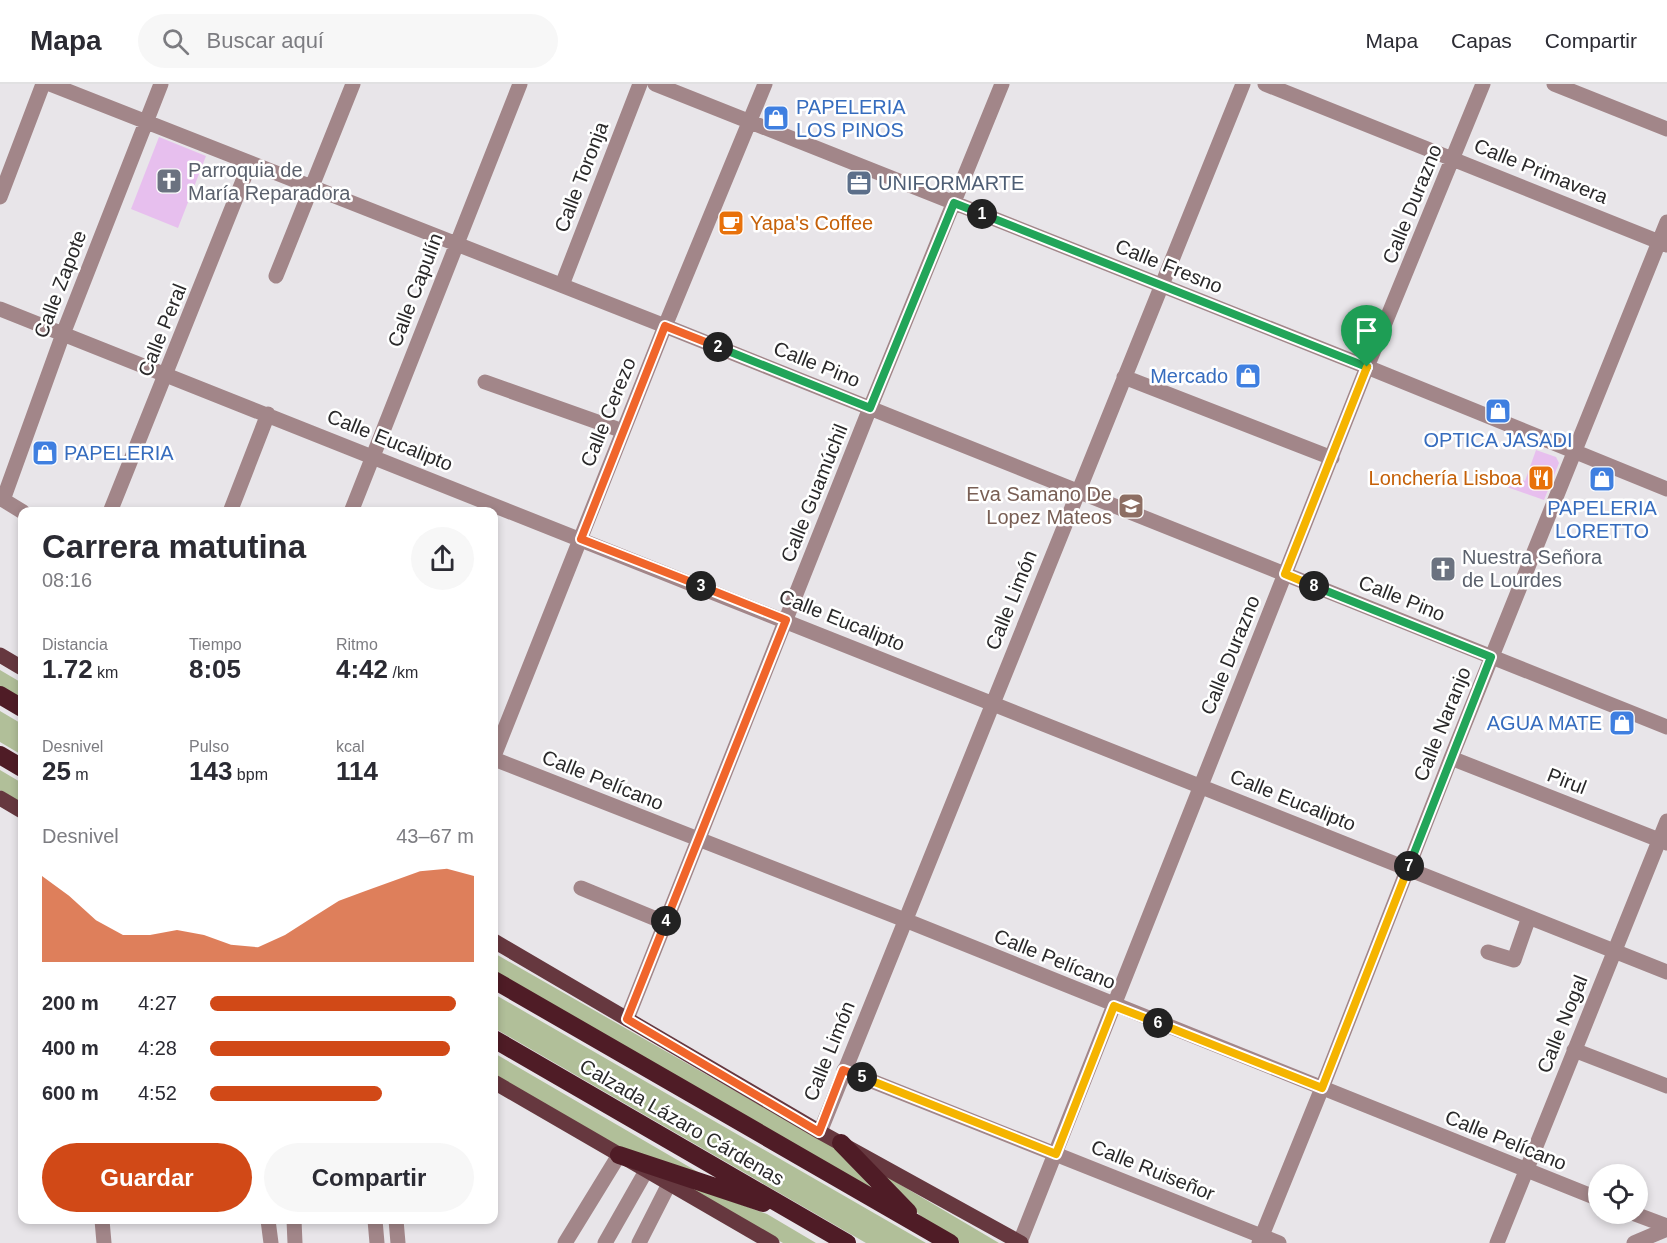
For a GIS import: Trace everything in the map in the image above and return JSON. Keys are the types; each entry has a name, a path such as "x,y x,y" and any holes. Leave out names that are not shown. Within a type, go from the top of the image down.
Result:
{"highway":[{"path":"0,695 18,706"},
{"path":"0,755 18,766"},
{"name":"Calzada Lázaro Cárdenas","path":"498,982 950,1243"},
{"name":"Calzada Lázaro Cárdenas","path":"498,1041 847,1243"},
{"path":"841,1143 924,1228"},
{"path":"619,1155 800,1216"}],"main road":[{"path":"0,655 18,666"},
{"path":"0,798 18,809"},
{"path":"498,943 819,1132 1020,1243"},
{"path":"498,1084 772,1243"}],"street":[{"path":"0,196 43,84"},
{"name":"Calle Pino","path":"50,84 562,285 1667,727"},
{"name":"Calle Zapote","path":"1,499 161,84"},
{"path":"276,276 353,84"},
{"name":"Calle Capulín","path":"353,507 520,84"},
{"name":"Calle Toronja","path":"562,285 640,84"},
{"name":"Calle Fresno","path":"655,84 1367,367 1667,489"},
{"name":"Calle Cerezo","path":"498,748 665,326 765,84"},
{"name":"Calle Guamúchil","path":"627,1019 870,408 1002,84"},
{"name":"Calle Limón","path":"819,1132 1243,84"},
{"name":"Calle Primavera","path":"1265,84 1663,243"},
{"name":"Calle Durazno","path":"1020,1243 1367,367 1483,84"},
{"path":"1554,84 1667,129"},
{"name":"Calle Peral","path":"113,507 250,163"},
{"name":"Calle Naranjo","path":"1261,1240 1491,657 1663,243 1667,222"},
{"name":"Calle Eucalipto","path":"0,309 1667,972"},
{"path":"1124,377 1332,458"},
{"path":"485,382 623,431"},
{"path":"232,507 268,414"},
{"path":"1,499 18,509"},
{"name":"Pirul","path":"1451,758 1663,842"},
{"name":"Calle Pelícano","path":"498,760 905,920 1588,1195"},
{"name":"Calle Nogal","path":"1497,1243 1574,1050 1663,842 1667,821"},
{"path":"581,888 666,923"},
{"path":"1488,952 1514,960 1529,917"},
{"path":"1574,1050 1667,1086"},
{"name":"Calle Ruiseñor","path":"843,1070 1056,1154 1261,1240 1280,1243"},
{"path":"565,1243 619,1155"},
{"path":"605,1243 646,1171"},
{"path":"639,1243 669,1184"},
{"path":"1648,1219 1667,1227"},
{"path":"102,1224 104,1243"},
{"path":"269,1224 271,1243"},
{"path":"294,1224 295,1243"},
{"path":"375,1224 377,1243"},
{"path":"396,1224 398,1243"},
{"path":"1634,1243 1667,1227"}],"green space":[{"path":"0,670 18,681 18,698 0,687"},
{"path":"0,711 18,722 18,753 0,742"},
{"path":"0,770 18,781 18,801 0,790"},
{"path":"498,955 835,1148 883,1200 498,977"},
{"path":"498,996 926,1243 866,1243 498,1030"},
{"path":"498,1055 722,1186 620,1149 498,1078"},
{"path":"879,1172 999,1243 960,1243 931,1227"},
{"path":"673,1180 767,1214 816,1243 783,1243"}],"building":[{"name":"Parroquia de María Reparadora","path":"159,137 206,156 178,228 131,209"},
{"name":"Lonchería Lisboa","path":"1536,450 1556,457 1559,463 1544,500 1507,487 1511,476 1525,481"}],"place":[{"name":"PAPELERIA LOS PINOS","path":"776,118"},
{"name":"Parroquia de María Reparadora","path":"169,181"},
{"name":"UNIFORMARTE","path":"859,183"},
{"name":"Yapa's Coffee","path":"731,223"},
{"name":"Mercado","path":"1248,376"},
{"name":"OPTICA JASADI","path":"1498,411"},
{"name":"PAPELERIA","path":"45,453"},
{"name":"Lonchería Lisboa","path":"1541,478"},
{"name":"PAPELERIA LORETTO","path":"1602,479"},
{"name":"Eva Samano De Lopez Mateos","path":"1131,506"},
{"name":"Nuestra Señora de Lourdes","path":"1443,569"},
{"name":"AGUA MATE","path":"1622,723"}],"route":[{"path":"954,203 1367,367 1285,574 1491,657 1322,1088 1114,1006 1056,1154 843,1070 819,1132 627,1019 786,620 581,539 665,326 870,408 954,203"}]}
